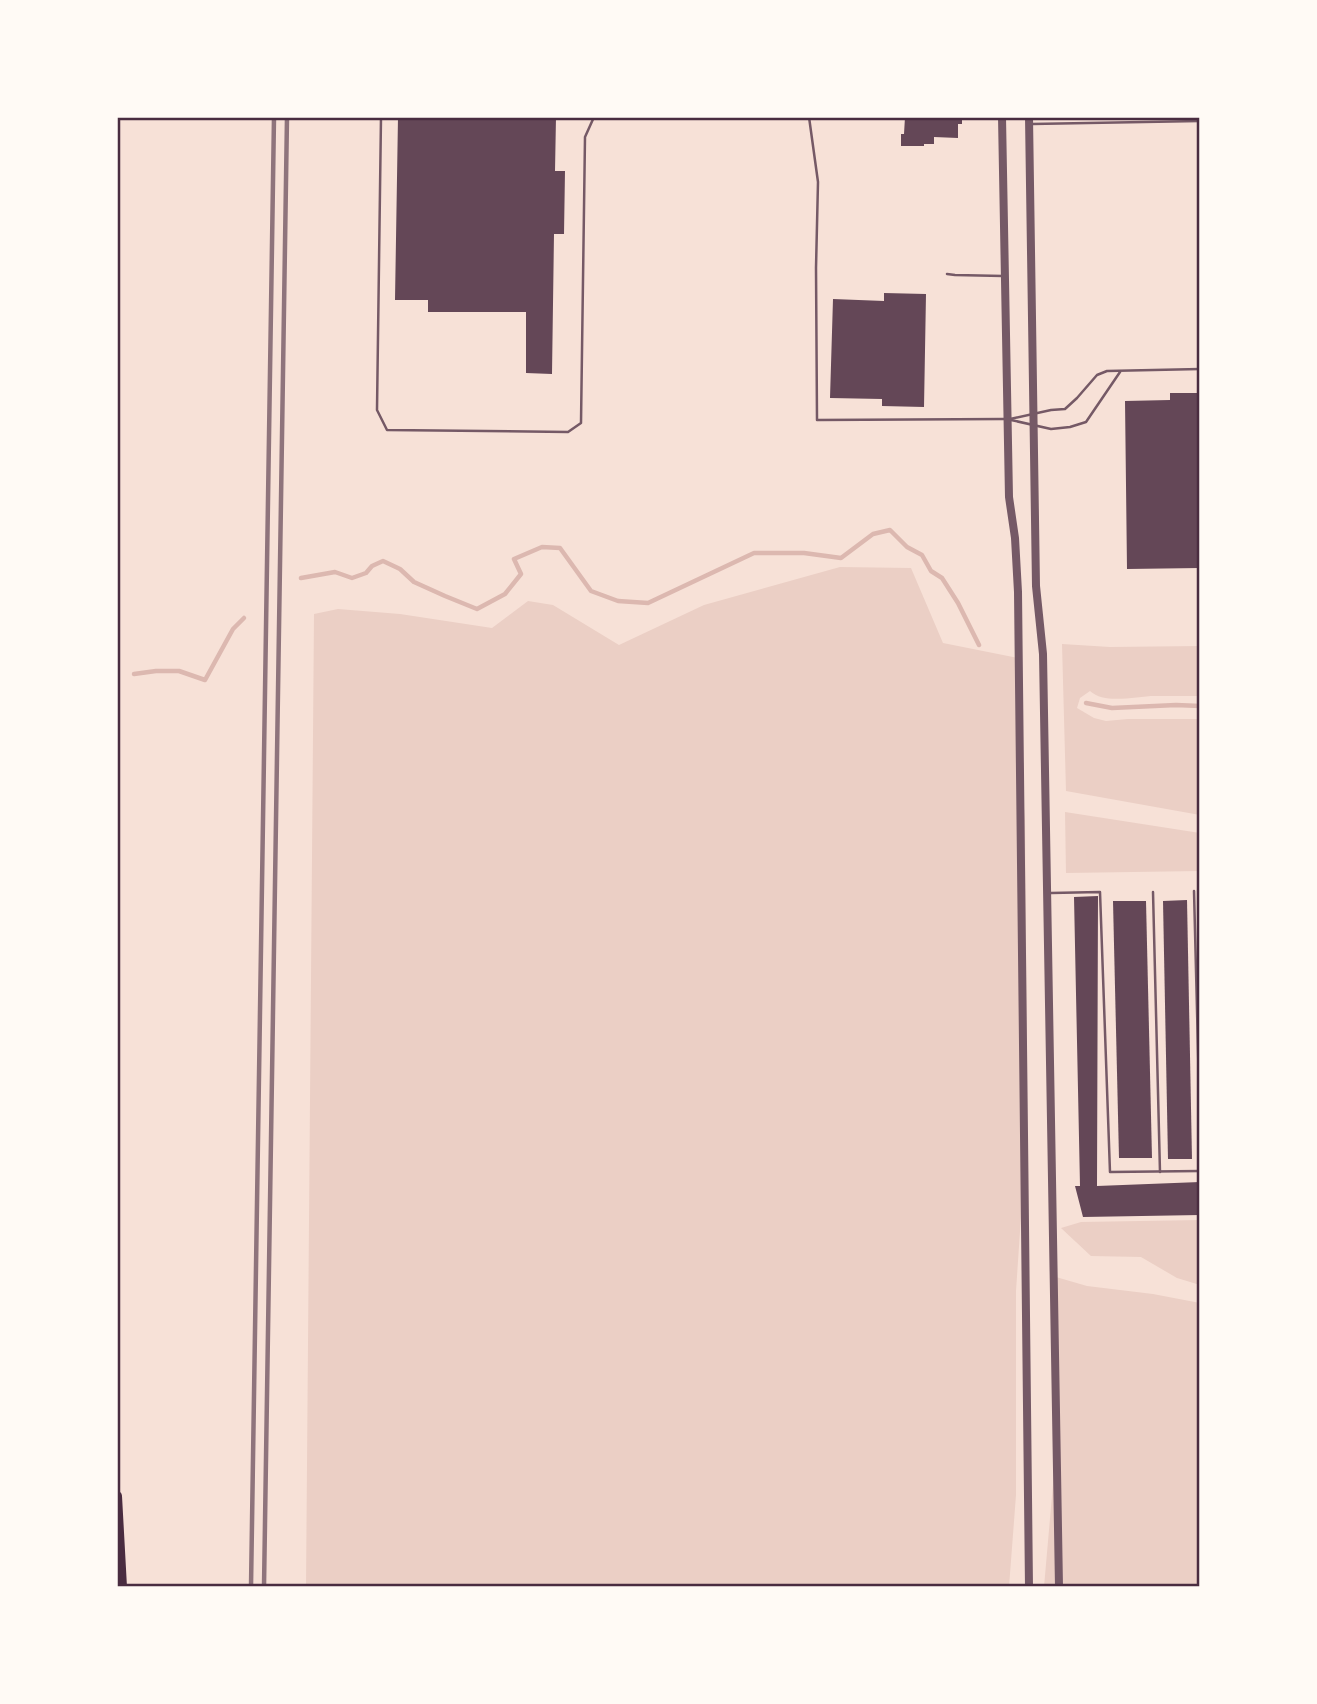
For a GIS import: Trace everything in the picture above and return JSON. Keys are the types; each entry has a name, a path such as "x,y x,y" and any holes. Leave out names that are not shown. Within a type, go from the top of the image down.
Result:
{"highway":[{"path":"117,1496 122,1587"}],"street":[{"path":"1002,117 1009,497 1015,538 1018,621 1029,1587"},
{"path":"1029,120 1033,425 1037,586 1043,654 1048,893 1059,1587"}],"lane":[{"path":"381,117 377,410 387,430 568,432 581,423 585,137 593,117"},
{"path":"809,117 818,182 817,420 1008,419 1065,409 1097,375 1107,371 1200,369"},
{"path":"1029,120 1200,121"},
{"path":"947,274 1006,276"},
{"path":"1008,419 1051,429 1070,428 1086,422 1121,370"},
{"path":"1153,891 1160,1172"},
{"path":"1194,891 1200,1128"},
{"path":"1048,893 1100,892 1110,1172 1200,1171"}],"shaded area":[{"path":"840,567 911,568 943,643 1018,658 1016,720 1025,819 1027,1060 1016,1291 1016,1495 1009,1587 306,1587 314,614 338,609 400,614 492,628 528,601 553,605 619,645 704,605"},
{"path":"1062,644 1110,647 1200,646 1200,696 1112,699 1090,691 1080,698 1077,708 1094,718 1106,721 1200,719 1200,815 1066,791"},
{"path":"1065,812 1200,833 1200,871 1066,873"},
{"path":"1200,1220 1200,1285 1177,1278 1141,1257 1091,1256 1061,1228 1081,1222"},
{"path":"1056,1277 1087,1286 1200,1303 1200,1587 1044,1587 1054,1473"}],"building":[{"path":"398,117 556,117 555,171 565,171 564,234 554,234 552,374 526,373 526,312 428,312 428,300 395,300"},
{"path":"905,117 962,117 962,124 958,124 958,138 934,137 934,144 901,146"},
{"path":"884,293 926,294 924,407 882,406 882,399 830,398 833,299 884,301"},
{"path":"1170,393 1200,393 1200,568 1127,569 1125,401 1170,400"},
{"path":"1098,896 1097,1186 1200,1182 1200,1215 1083,1217 1075,1186 1080,1186 1074,897"},
{"path":"1187,900 1192,1159 1168,1159 1163,901"},
{"path":"1113,901 1146,901 1152,1158 1119,1158"}],"waterway":[{"path":"301,578 335,572 352,578 366,573 372,566 383,561 400,569 414,582 477,609 505,594 521,574 514,559 542,547 560,548 591,591 618,601 648,603 754,553 804,553 841,558 873,534 890,530 907,547 922,555 931,571 942,578 979,645"},
{"path":"134,674 179,671 205,680 233,629 244,618"},
{"path":"1086,703 1112,708 1200,706"}],"railway":[{"path":"251,1587 274,117"},
{"path":"264,1587 287,117"}]}
